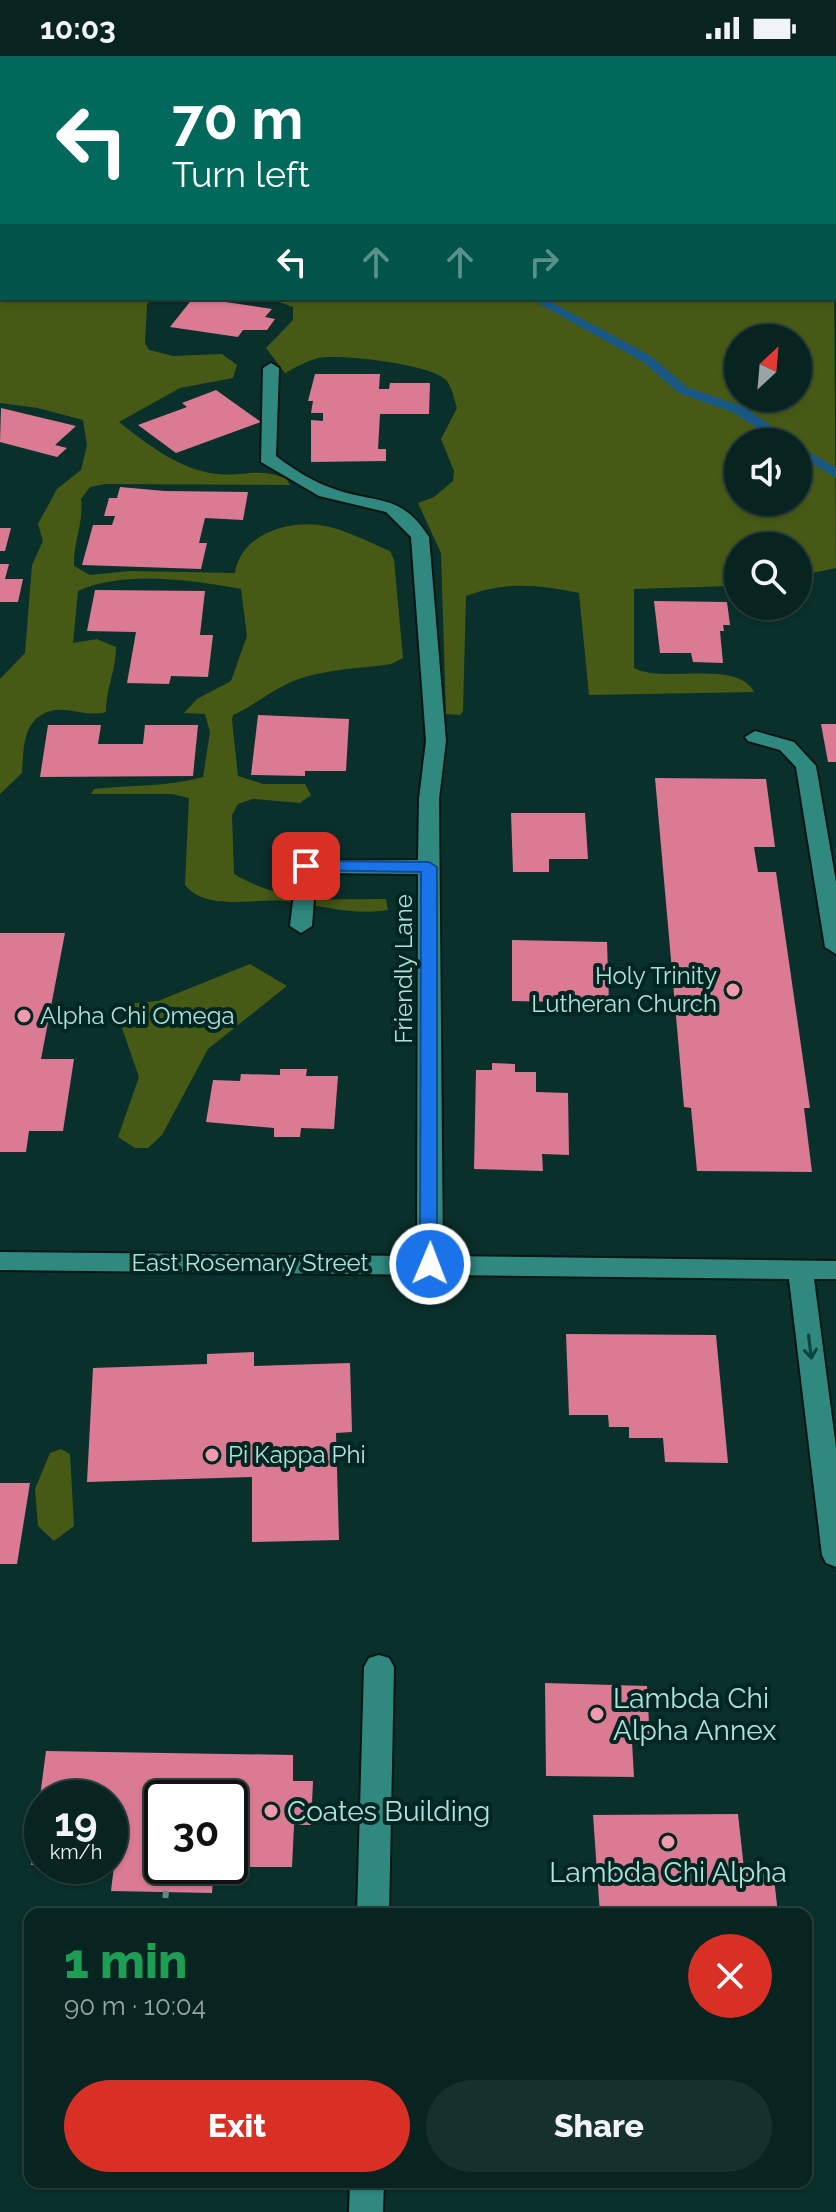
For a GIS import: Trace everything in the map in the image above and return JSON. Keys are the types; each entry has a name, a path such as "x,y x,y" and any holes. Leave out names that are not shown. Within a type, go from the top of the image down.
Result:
{"street":[{"name":"Friendly Lane","path":"271,368 267,458 334,495 387,504 401,511 420,537 436,741 429,799 430,1264"},
{"path":"755,737 787,746 806,766 836,947"},
{"path":"301,926 306,866 429,867"},
{"name":"East Rosemary Street","path":"0,1261 836,1270"},
{"path":"800,1269 836,1555"},
{"path":"373,1908 379,1667"},
{"path":"366,2212 367,2188"}],"path":[{"path":"165,1908 166,1891"}],"green space":[{"path":"0,300 152,300 147,304 145,343 149,350 173,356 222,354 237,365 233,378 180,388 119,422 165,455 191,468 218,474 275,475 286,478 290,485 105,484 90,487 81,499 74,566 90,575 129,571 235,573 245,549 255,540 278,529 306,524 337,529 390,551 394,560 403,658 391,664 325,672 299,679 233,715 232,720 238,776 263,784 305,784 311,795 300,803 253,799 238,804 232,815 234,874 271,891 289,895 326,899 386,899 388,910 362,912 285,901 232,902 206,898 185,885 189,798 172,794 91,794 94,789 163,784 203,777 210,732 205,714 184,713 197,699 231,681 247,636 241,589 180,580 137,579 78,591 73,643 97,639 116,647 106,712 93,714 55,710 36,719 27,734 22,773 0,794 0,679 25,653 32,565 43,541 38,524 57,489 81,470 87,445 83,420 38,408 0,403"},
{"path":"274,300 834,300 836,568 812,573 812,532 724,532 724,586 634,589 634,668 663,674 732,677 745,682 754,692 589,695 579,593 536,586 508,586 466,596 463,711 460,715 446,714 441,553 418,503 434,497 453,481 454,471 441,439 457,408 450,386 437,374 422,369 365,359 319,358 285,373 266,348 293,320 293,307"},
{"path":"250,964 287,986 208,1049 162,1135 148,1148 135,1148 118,1137 139,1077 122,1028 127,1004 158,1001"},
{"path":"61,1449 70,1454 74,1526 54,1541 38,1526 35,1489 50,1453"}],"building":[{"path":"191,300 220,300 272,309 265,317 275,319 267,330 243,330 238,337 170,327"},
{"path":"315,374 380,374 379,389 389,389 390,383 430,383 429,414 380,414 378,449 386,449 386,461 311,462 311,420 323,421 323,413 311,413 313,401 308,401"},
{"path":"216,390 261,422 176,453 138,425 187,407 182,403"},
{"path":"1,408 76,426 55,445 67,448 57,457 0,442"},
{"path":"120,487 248,492 243,520 205,518 199,543 207,543 201,569 82,565 93,525 112,525 115,516 104,516 109,498 117,498"},
{"path":"0,528 11,528 5,551 0,551"},
{"path":"0,564 9,564 5,579 23,579 18,602 0,602"},
{"path":"95,590 205,591 200,635 213,635 208,677 171,676 169,684 127,683 136,632 87,631"},
{"path":"654,601 724,602 724,620 729,620 730,625 723,625 724,631 720,631 723,663 693,662 691,653 660,653"},
{"path":"258,715 349,719 346,771 305,771 305,776 251,775"},
{"path":"821,724 836,724 836,762 828,762"},
{"path":"48,725 101,725 98,744 143,744 145,725 198,725 193,776 40,777"},
{"name":"Holy Trinity Lutheran Church","path":"655,778 766,779 775,847 754,847 758,872 776,872 810,1108 804,1108 812,1172 697,1171 691,1108 684,1107"},
{"path":"511,813 585,813 588,859 549,859 549,872 513,872"},
{"name":"Alpha Chi Omega","path":"0,933 65,933 41,1059 74,1059 63,1131 29,1131 26,1152 0,1152"},
{"path":"512,940 607,942 609,1003 512,1001"},
{"path":"492,1063 515,1064 515,1072 536,1072 536,1092 568,1093 569,1155 542,1154 543,1171 474,1169 476,1070 492,1070"},
{"path":"280,1069 307,1069 306,1076 338,1076 334,1129 301,1128 300,1137 274,1137 274,1128 206,1122 213,1080 240,1081 241,1074 280,1075"},
{"path":"566,1334 716,1335 728,1463 665,1462 663,1438 629,1438 629,1427 609,1427 608,1415 569,1415"},
{"name":"Pi Kappa Phi","path":"254,1352 254,1366 350,1363 352,1432 336,1433 339,1540 252,1542 252,1477 87,1482 93,1368 207,1364 207,1354"},
{"path":"0,1483 30,1483 17,1564 0,1564"},
{"name":"Lambda Chi Alpha Annex","path":"545,1683 647,1686 650,1742 632,1742 634,1777 546,1776"},
{"name":"Coates Building","path":"46,1751 293,1755 293,1781 313,1781 311,1825 294,1825 292,1867 248,1867 248,1780 144,1780 144,1884 213,1884 212,1893 111,1891 112,1884 128,1884 128,1780 42,1780"},
{"name":"Lambda Chi Alpha","path":"738,1814 744,1869 773,1869 777,1908 600,1908 593,1815"}],"waterway":[{"path":"539,300 647,359 683,390 739,410 767,428"},
{"path":"812,458 836,474"}],"place":[{"name":"Holy Trinity Lutheran Church","path":"733,990"},
{"name":"Alpha Chi Omega","path":"24,1016"},
{"name":"Pi Kappa Phi","path":"212,1455"},
{"name":"Lambda Chi Alpha Annex","path":"597,1714"},
{"name":"Coates Building","path":"271,1811"},
{"name":"Lambda Chi Alpha","path":"668,1842"}],"route":[{"path":"306,866 429,867 430,1264"}]}
